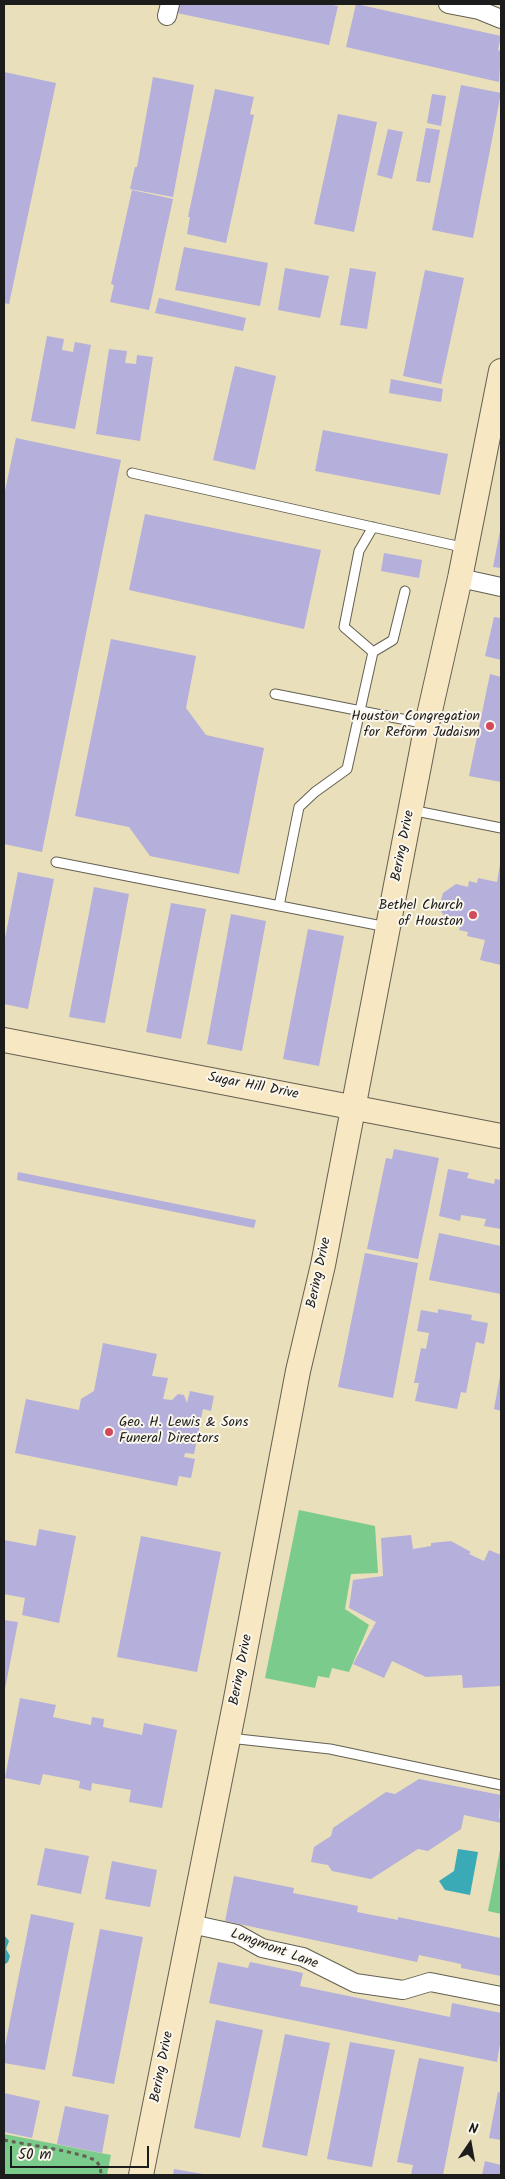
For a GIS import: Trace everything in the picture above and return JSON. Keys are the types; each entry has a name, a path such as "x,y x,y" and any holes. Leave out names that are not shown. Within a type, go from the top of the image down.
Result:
{"street":[{"path":"448,4 484,7 501,18"},
{"name":"Bering Drive","path":"142,2175 229,1738 298,1372 323,1265 427,724 466,548 495,439 501,370"},
{"path":"460,578 501,587"},
{"name":"Sugar Hill Drive","path":"4,1040 501,1136"},
{"name":"Longmont Lane","path":"191,1924 237,1934 262,1948 303,1957 355,1982 403,1990 430,1982 501,1996"}],"lane":[{"path":"132,473 466,548"},
{"path":"373,527 359,551 344,627 373,652"},
{"path":"279,906 299,807 315,792 347,769 373,652 393,640 406,591"},
{"path":"276,694 427,724"},
{"path":"411,810 501,828"},
{"path":"56,862 388,927"},
{"path":"229,1738 330,1749 501,1785"}],"path":[{"path":"4,2140 80,2155 94,2160 100,2165 101,2175"}],"green space":[{"path":"299,1510 375,1526 378,1573 351,1574 345,1609 369,1625 349,1672 332,1668 329,1678 318,1676 315,1688 265,1678"},
{"path":"501,1845 501,1914 488,1911"},
{"path":"4,2134 111,2155 107,2175 4,2175"}],"water":[{"path":"458,1849 478,1852 470,1895 445,1890 439,1881 454,1871"},
{"path":"4,1935 9,1941 6,1949 10,1956 8,1962 4,1965"}],"building":[{"path":"178,4 327,4 338,6 329,45 177,13"},
{"path":"356,4 501,36 498,50 501,51 499,82 346,47"},
{"path":"4,72 56,83 9,304 4,303"},
{"path":"153,77 194,85 173,197 130,189 135,167 137,167"},
{"path":"461,85 501,93 473,238 432,230"},
{"path":"215,89 254,97 250,114 254,115 226,243 187,234 190,217 188,217"},
{"path":"432,94 446,96 441,126 427,123"},
{"path":"338,114 377,122 354,232 314,224"},
{"path":"426,128 440,130 430,183 416,181"},
{"path":"388,129 403,132 392,179 377,175"},
{"path":"132,190 173,199 149,310 110,302 114,285 111,284"},
{"path":"184,247 268,263 260,306 175,290"},
{"path":"285,268 329,276 320,318 278,310"},
{"path":"350,268 376,272 367,329 340,325"},
{"path":"425,270 464,278 441,384 403,376"},
{"path":"159,298 246,318 243,331 155,313"},
{"path":"47,336 64,339 62,350 73,352 75,342 91,345 75,429 31,421"},
{"path":"109,349 127,351 125,363 136,364 137,355 153,357 140,441 96,434"},
{"path":"235,366 276,376 255,470 213,460"},
{"path":"391,379 443,389 441,402 389,393"},
{"path":"323,430 448,454 440,495 315,471"},
{"path":"16,438 121,460 42,852 4,844 4,496"},
{"path":"145,514 321,550 304,629 129,590"},
{"path":"501,531 501,568 493,567"},
{"path":"384,553 422,560 419,578 381,571"},
{"path":"494,617 501,618 501,660 485,656"},
{"path":"111,639 196,656 186,708 206,735 264,748 239,874 150,856 129,827 75,816"},
{"name":"Houston Congregation for Reform Judaism","path":"490,674 501,677 501,782 469,776"},
{"name":"Bethel Church of Houston","path":"500,864 501,965 480,960 485,940 467,936 468,932 459,930 460,925 448,922 439,908 443,893 456,884 468,887 469,881 477,883 478,878 497,882"},
{"path":"18,872 54,879 28,1009 4,1004 4,943"},
{"path":"94,887 129,894 105,1023 69,1017"},
{"path":"171,903 206,909 181,1039 146,1032"},
{"path":"231,914 266,921 242,1051 207,1044"},
{"path":"308,929 344,936 319,1066 283,1059"},
{"path":"394,1149 439,1158 418,1259 367,1249 386,1158 392,1159"},
{"path":"448,1169 469,1173 467,1178 494,1184 495,1179 501,1180 501,1229 484,1226 486,1219 461,1215 460,1221 439,1216"},
{"path":"18,1172 256,1220 254,1228 17,1180"},
{"path":"439,1233 501,1246 501,1294 429,1280"},
{"path":"365,1253 418,1263 393,1398 338,1387"},
{"path":"438,1309 472,1315 471,1320 488,1323 484,1344 476,1342 466,1393 461,1392 457,1409 415,1401 419,1383 414,1383 421,1348 426,1349 429,1333 417,1331 421,1310 438,1313"},
{"name":"Geo. H. Lewis & Sons Funeral Directors","path":"103,1343 157,1354 152,1376 168,1378 163,1399 172,1400 178,1394 184,1395 187,1403 190,1391 214,1396 211,1411 203,1409 194,1454 185,1453 184,1457 195,1459 191,1478 179,1476 177,1486 15,1453 26,1399 79,1410 81,1399 94,1391"},
{"path":"501,1376 501,1411 494,1409"},
{"path":"39,1529 76,1536 59,1623 22,1615 25,1598 4,1594 4,1540 36,1546"},
{"path":"411,1535 413,1549 431,1546 431,1543 451,1541 471,1552 469,1554 484,1561 489,1550 501,1555 501,1686 463,1688 462,1675 426,1677 392,1661 384,1678 353,1664 376,1622 349,1608 353,1580 383,1576 381,1538"},
{"path":"141,1536 221,1552 197,1672 117,1657"},
{"path":"4,1620 18,1622 5,1689 4,1689"},
{"path":"20,1698 56,1705 53,1717 91,1725 92,1717 104,1719 103,1727 142,1735 144,1723 177,1730 162,1808 129,1802 131,1790 92,1783 91,1791 79,1788 80,1781 43,1774 40,1785 5,1778"},
{"path":"419,1779 501,1795 499,1817 501,1823 464,1815 461,1829 428,1851 418,1849 371,1879 332,1871 328,1865 311,1862 314,1847 331,1836 333,1828 386,1792 395,1794"},
{"path":"45,1848 89,1856 81,1894 37,1885"},
{"path":"112,1861 157,1870 150,1907 105,1899"},
{"path":"234,1876 294,1888 293,1893 358,1906 357,1912 398,1920 398,1917 501,1938 501,1976 461,1968 461,1964 419,1955 417,1962 225,1921"},
{"path":"31,1914 74,1923 45,2070 4,2063 4,2051"},
{"path":"100,1929 143,1937 114,2084 72,2076"},
{"path":"218,1962 248,1968 250,1962 303,1973 300,1986 450,2017 452,2003 501,2013 501,2038 497,2062 209,2003"},
{"path":"216,2020 263,2030 240,2138 194,2128"},
{"path":"285,2034 330,2043 307,2156 262,2147"},
{"path":"350,2042 395,2050 372,2167 327,2159"},
{"path":"419,2058 464,2067 443,2175 411,2175 413,2165 397,2162"},
{"path":"498,2092 501,2093 501,2140 489,2138"},
{"path":"4,2093 40,2101 32,2138 4,2132"},
{"path":"65,2106 109,2115 102,2153 57,2144"},
{"path":"485,2161 501,2165 501,2175 482,2175"},
{"path":"174,2169 203,2174 203,2175 173,2175"}],"place":[{"name":"Houston Congregation for Reform Judaism","path":"490,726"},
{"name":"Bethel Church of Houston","path":"473,915"},
{"name":"Geo. H. Lewis & Sons Funeral Directors","path":"109,1432"}]}
